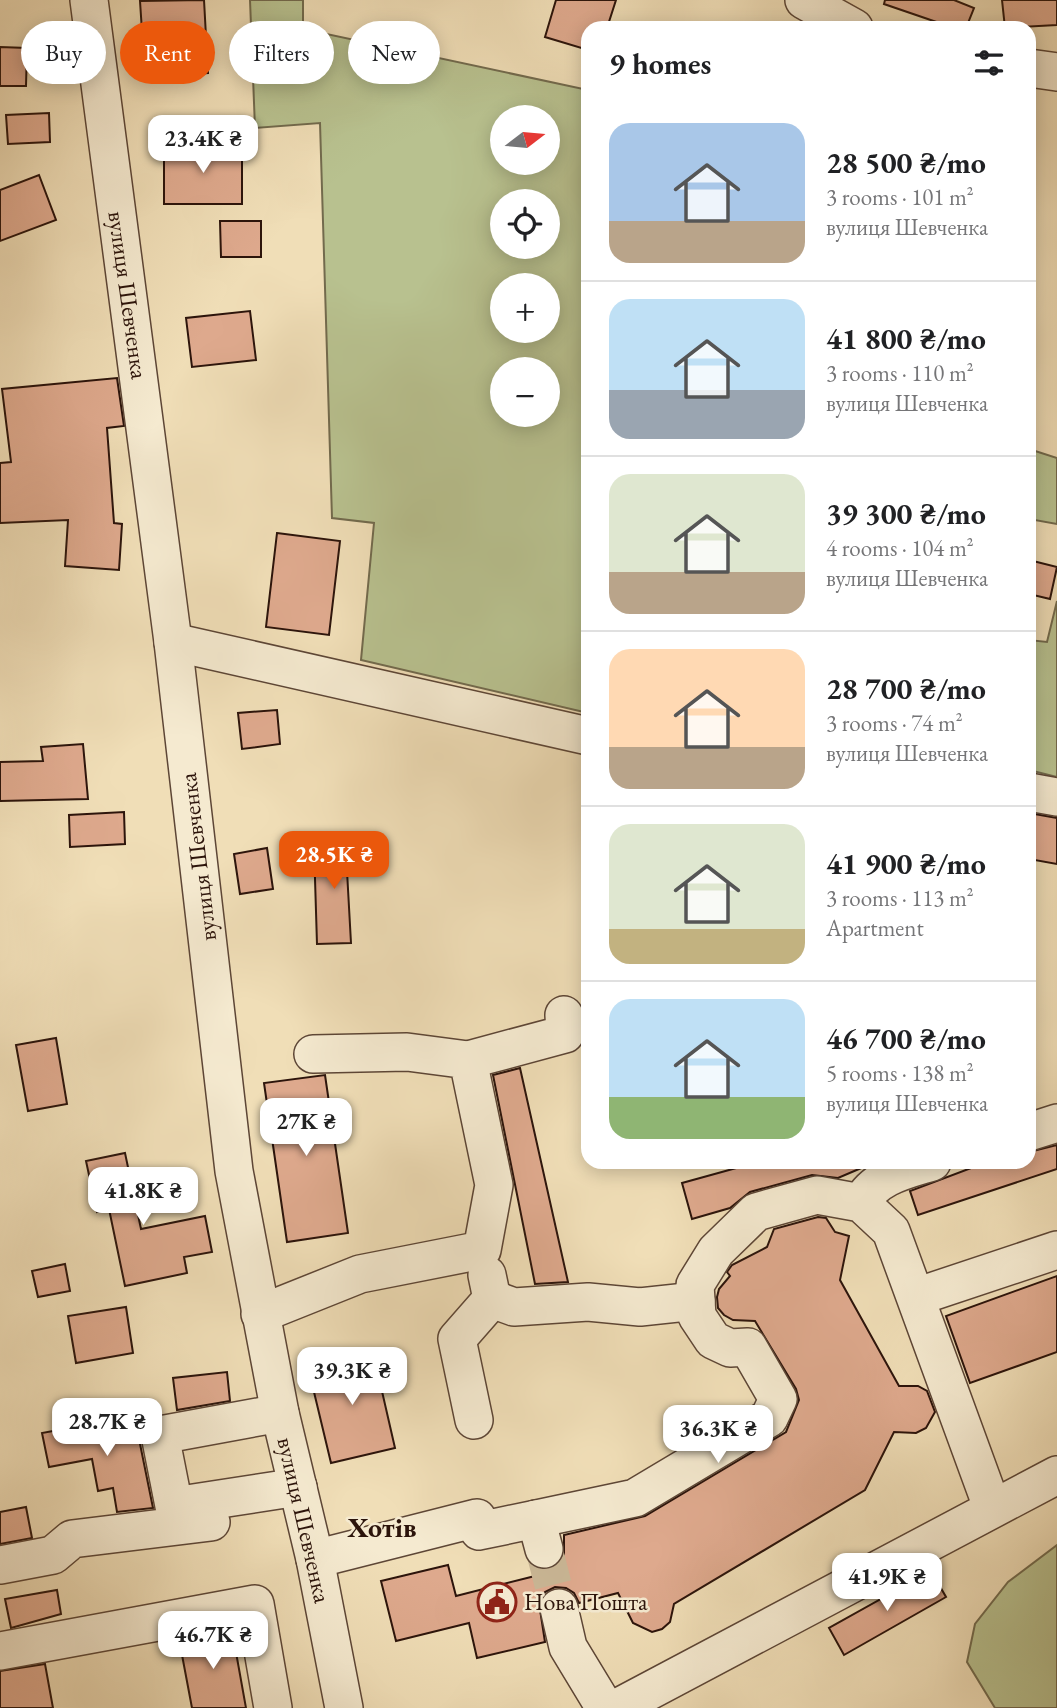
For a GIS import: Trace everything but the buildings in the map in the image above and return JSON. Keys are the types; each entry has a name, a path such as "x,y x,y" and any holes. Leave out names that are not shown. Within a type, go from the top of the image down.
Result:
{"street":[{"name":"вулиця Шевченка","path":"89,0 173,642 234,1171 280,1413 315,1559 344,1708"},
{"path":"804,0 841,21"},
{"path":"1036,69 1057,72"},
{"path":"173,642 581,734"},
{"path":"1036,793 1057,797"},
{"path":"313,1054 407,1052 468,1060 565,1034 564,1015"},
{"path":"468,1060 495,1185 482,1250 492,1299"},
{"path":"1036,1130 1057,1123"},
{"path":"861,1203 867,1191 892,1175 911,1169"},
{"path":"315,1559 477,1518 479,1531 540,1534 635,1498 769,1418 778,1399 748,1347 730,1348 713,1340 697,1316 695,1285 716,1251 756,1212 817,1195 861,1203 891,1231 956,1415 992,1507"},
{"path":"260,1314 360,1274 482,1250"},
{"path":"916,1297 1057,1250"},
{"path":"492,1299 514,1307 588,1302 640,1307 696,1301"},
{"path":"474,1420 457,1339 492,1299"},
{"path":"280,1413 160,1435 174,1506 301,1499"},
{"path":"617,1708 676,1694 992,1507 1057,1475"},
{"path":"0,1565 53,1555 72,1539 301,1499"},
{"path":"0,1651 255,1604 273,1708"},
{"path":"559,1608 568,1647 605,1708"}],"green space":[{"path":"250,0 303,0 303,21 251,21"},
{"path":"334,36 348,39 348,84 440,84 440,58 581,89 581,711 361,660 374,523 332,518 320,123 255,128 253,84 334,84"},
{"path":"1036,451 1057,458 1057,524 1036,520"},
{"path":"1057,601 1057,777 1036,772 1036,641 1047,642"},
{"path":"1057,1545 1057,1708 995,1708 967,1662 975,1624 1008,1582"}],"tunnel":[{"path":"544,1549 559,1608"}],"place":[{"name":"Нова Пошта","path":"497,1602"}],"district":[{"name":"Хотів","path":"382,1527"}]}
